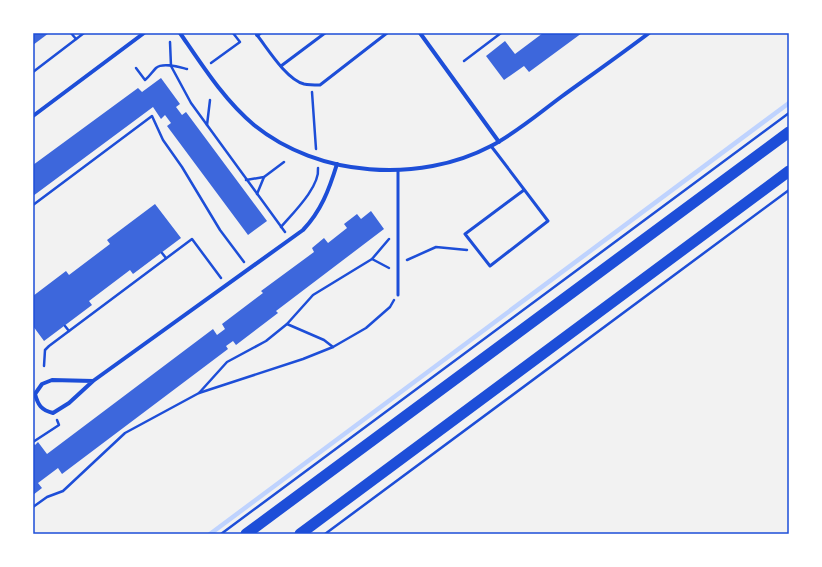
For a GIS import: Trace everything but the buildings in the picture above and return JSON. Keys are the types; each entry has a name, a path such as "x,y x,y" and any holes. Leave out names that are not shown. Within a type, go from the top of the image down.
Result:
{"highway":[{"path":"246,534 789,132"},
{"path":"300,534 789,171"}],"street":[{"path":"33,116 144,33"},
{"path":"180,33 228,100 254,125 286,145 317,159 370,170 398,171 440,166 465,158 499,142 649,33"},
{"path":"420,33 499,142"},
{"path":"93,382 52,380 42,384 35,394 38,405 45,411 52,413 69,403 93,382 228,286 303,230 314,218 324,202 337,164"}],"lane":[{"path":"281,66 325,33"},
{"path":"259,34 281,66 293,78 304,84 320,85 388,33"},
{"path":"490,146 548,221 490,266 465,234 524,190"},
{"path":"398,171 398,295"}],"path":[{"path":"71,33 76,39"},
{"path":"33,72 84,33"},
{"path":"204,68 240,42 233,33"},
{"path":"464,61 501,33"},
{"path":"170,42 171,66 190,103 281,227 307,196 319,174 313,84"},
{"path":"136,68 145,80 152,75 155,68 160,66 171,66 187,69"},
{"path":"207,125 210,100"},
{"path":"221,534 789,113"},
{"path":"33,205 152,116 163,140 182,167 220,230 249,269"},
{"path":"246,180 264,177 284,162"},
{"path":"256,194 264,177"},
{"path":"325,534 789,190"},
{"path":"199,393 227,362 266,340 287,324 313,294 372,259 392,236 398,223"},
{"path":"44,366 45,350 192,239 228,286"},
{"path":"406,260 436,247 477,250"},
{"path":"162,252 166,258"},
{"path":"372,259 398,272"},
{"path":"33,507 47,496 63,491 125,434 199,393 303,359 333,347 366,328 390,307 398,295"},
{"path":"287,324 324,340 333,347"},
{"path":"65,326 69,331"},
{"path":"33,442 59,425 52,413"}],"waterway":[{"path":"210,534 789,103"}]}
